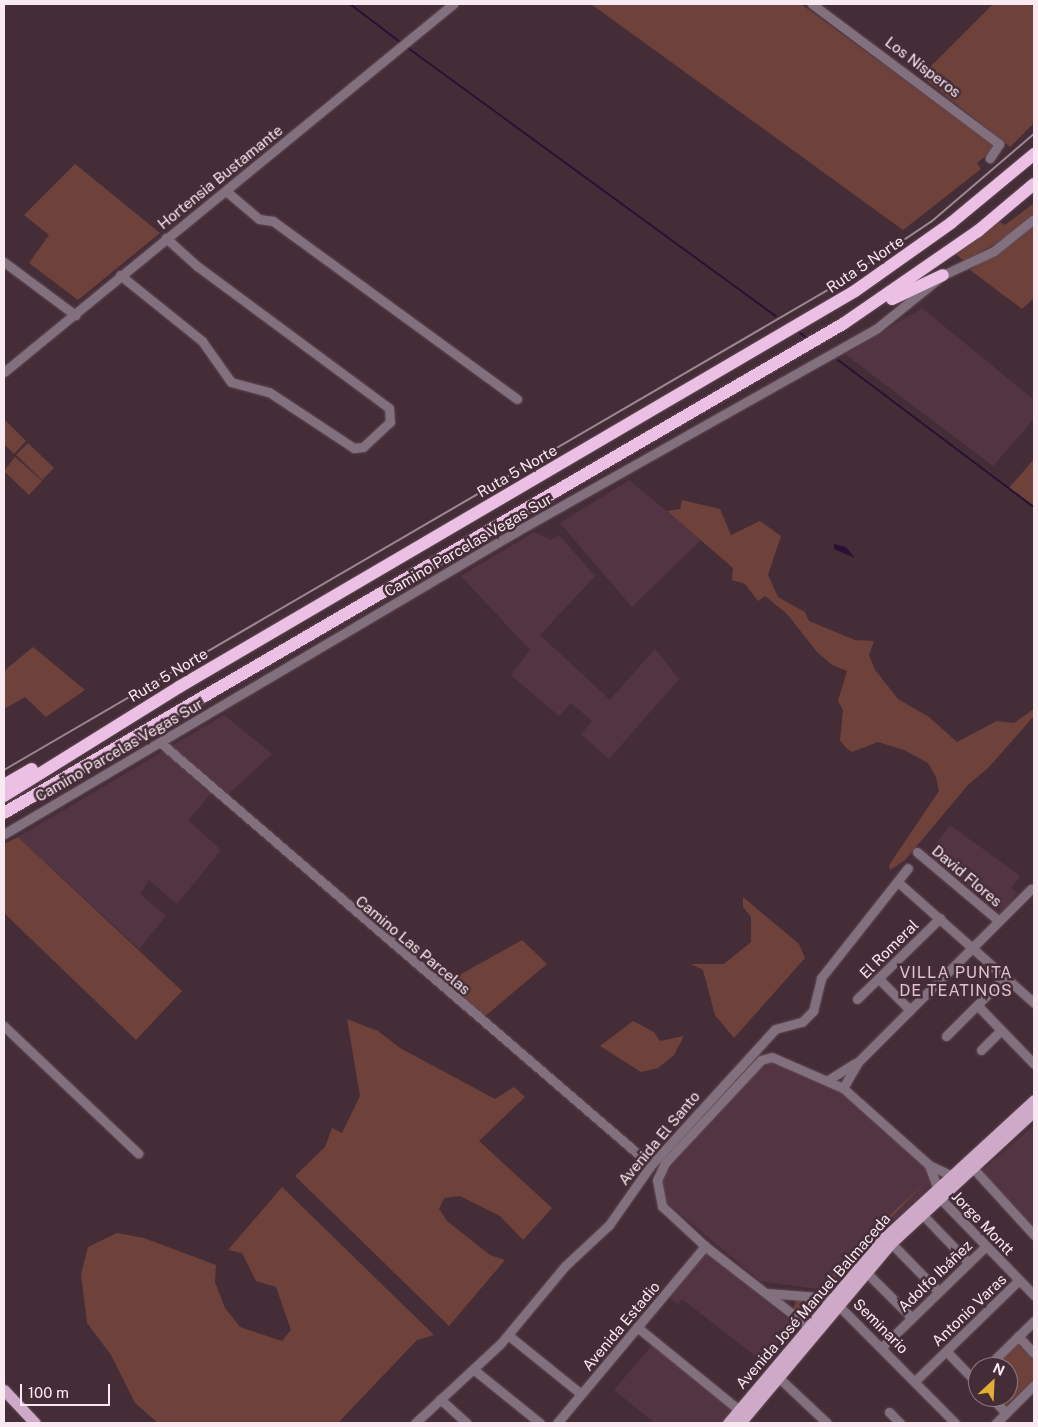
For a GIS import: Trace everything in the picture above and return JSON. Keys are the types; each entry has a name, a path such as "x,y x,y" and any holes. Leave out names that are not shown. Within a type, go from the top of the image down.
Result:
{"highway":[{"name":"Ruta 5 Norte","path":"4,796 111,727 832,305 923,244 1034,154"},
{"path":"4,813 860,313 985,225 1034,184"},
{"path":"860,313 943,275"},
{"path":"4,785 111,727"}],"main road":[{"name":"Avenida José Manuel Balmaceda","path":"740,1423 835,1301 950,1175 1034,1100"},
{"name":"Avenida José Manuel Balmaceda","path":"728,1423 808,1326 921,1213 936,1191 972,1167 1034,1111"},
{"path":"4,1390 35,1423"}],"street":[{"name":"Hortensia Bustamante","path":"4,372 75,315 120,275 226,191 454,4"},
{"name":"Los Nísperos","path":"812,4 921,81 999,144 990,158"},
{"path":"226,191 259,219 273,221 517,400"},
{"name":"Camino Parcelas Vegas Sur","path":"4,834 698,430 876,329 943,275 994,251 1034,219"},
{"path":"120,275 202,341 227,379 269,392 344,443 363,447 392,420 389,408 197,266 166,238"},
{"path":"4,262 75,315"},
{"path":"688,414 698,430"},
{"name":"Camino Las Parcelas","path":"161,742 651,1165"},
{"name":"David Flores","path":"917,852 999,921"},
{"name":"Avenida El Santo","path":"415,1423 508,1335 565,1266 609,1224 651,1165 775,1029 802,1022 814,1011 821,978 899,884 908,868"},
{"path":"899,884 974,947 1034,1004"},
{"path":"828,1080 858,1062 1031,889"},
{"name":"El Romeral","path":"857,999 940,918"},
{"path":"946,1036 1005,977"},
{"path":"879,979 910,1010"},
{"path":"977,1005 1034,1064"},
{"path":"4,1026 138,1152"},
{"path":"981,1050 1001,1030"},
{"path":"808,1326 706,1246 662,1206 657,1180 665,1163 761,1060 784,1059 843,1088 929,1165 950,1175"},
{"path":"843,1088 858,1062"},
{"path":"929,1165 936,1191"},
{"path":"972,1167 1034,1235"},
{"name":"Jorge Montt","path":"936,1191 1034,1295"},
{"path":"921,1213 968,1262"},
{"path":"891,1243 938,1291"},
{"name":"Avenida Estadio","path":"557,1423 706,1246"},
{"name":"Adolfo Ibáñez","path":"882,1347 986,1246"},
{"path":"865,1271 911,1317"},
{"name":"Antonio Varas","path":"915,1380 947,1352 1019,1280"},
{"name":"Seminario","path":"765,1293 835,1301 915,1380 955,1423"},
{"path":"997,1357 1034,1321"},
{"path":"638,1327 739,1410"},
{"path":"508,1335 581,1394"},
{"path":"1018,1336 1034,1353"},
{"path":"947,1352 968,1372"},
{"path":"474,1369 540,1423"},
{"path":"778,1376 827,1423"},
{"path":"996,1423 1034,1385"},
{"path":"440,1399 467,1423"},
{"path":"1000,1407 1006,1413"},
{"path":"889,1412 900,1423"}],"shaded area":[{"path":"591,4 801,4 992,144 992,151 977,163 981,169 903,230"},
{"path":"993,4 1030,4 1034,8 1034,123 1010,147 921,76"},
{"path":"75,164 160,233 78,300 29,263 49,235 24,215"},
{"path":"1034,203 1034,213 999,242 964,261 954,252 996,220 1005,225"},
{"path":"1034,224 1034,298 1022,309 970,270"},
{"path":"922,308 1034,400 1034,419 993,466 845,354"},
{"path":"4,419 26,441 14,454 4,444"},
{"path":"28,443 54,468 42,480 16,455"},
{"path":"15,457 42,481 29,495 4,471"},
{"path":"1034,459 1034,507 1009,488"},
{"path":"629,480 701,540 632,607 560,523"},
{"path":"682,500 720,509 731,535 760,521 781,536 768,575 778,597 805,612 809,621 855,640 874,641 869,655 875,670 898,699 929,717 957,742 997,721 1014,723 1034,709 1034,716 989,767 968,785 905,860 890,870 889,865 939,791 936,777 928,763 904,750 878,742 852,752 846,748 840,740 843,710 838,701 847,671 832,665 817,652 787,614 765,596 758,601 745,584 732,580 733,568 667,511 680,509"},
{"path":"534,532 551,540 559,535 595,576 540,635 610,700 655,649 679,679 609,759 581,734 592,721 571,703 559,716 511,675 530,650 461,576"},
{"path":"834,544 846,547 855,558 834,549"},
{"path":"33,647 85,690 46,717 25,697 4,709 4,671"},
{"path":"224,715 272,754 221,801 211,794 188,820 221,850 177,904 149,880 140,894 166,916 139,949 18,837"},
{"path":"950,825 1020,876 1011,888 1017,893 1003,912 932,860 941,848 936,844"},
{"path":"18,837 182,991 136,1040 4,913 4,844"},
{"path":"743,897 799,944 805,958 734,1038 715,1015 703,970 691,964 724,964 751,942 751,917 743,907"},
{"path":"522,940 547,964 484,1017 445,983"},
{"path":"347,1019 378,1031 400,1048 495,1099 514,1087 525,1097 479,1141 552,1208 523,1240 500,1216 460,1196 444,1198 439,1209 447,1221 490,1255 505,1260 449,1326 295,1176 325,1147 332,1128 342,1133 360,1096"},
{"path":"633,1021 654,1032 660,1041 684,1036 674,1055 658,1068 641,1072 600,1046"},
{"path":"776,1061 844,1094 928,1165 930,1187 883,1231 830,1291 760,1281 666,1202 661,1184 664,1174 757,1070"},
{"path":"1034,1125 1034,1232 980,1172"},
{"path":"926,1182 881,1228 878,1227 880,1224"},
{"path":"282,1187 434,1335 417,1340 338,1423 158,1423 135,1403 111,1355 87,1323 81,1274 88,1247 117,1233 144,1238 216,1265 215,1282 225,1308 240,1327 282,1341 291,1330 276,1287 256,1281 242,1253 228,1250"},
{"path":"865,1240 868,1241 826,1288 827,1282"},
{"path":"704,1251 795,1324 764,1363 682,1299 678,1304 668,1297"},
{"path":"796,1301 823,1301 807,1322 792,1312"},
{"path":"1018,1343 1034,1359 1034,1379 1018,1394 1018,1357 1003,1357"},
{"path":"653,1344 729,1406 746,1423 655,1423 614,1390"}],"waterway":[{"path":"350,4 400,42"},
{"path":"408,48 776,316"},
{"path":"800,333 808,339"},
{"path":"838,360 1034,507"}],"railway":[{"path":"4,770 838,284 932,221 1034,134"}],"district":[{"name":"VILLA PUNTA DE TEATINOS","path":"956,982"}]}
